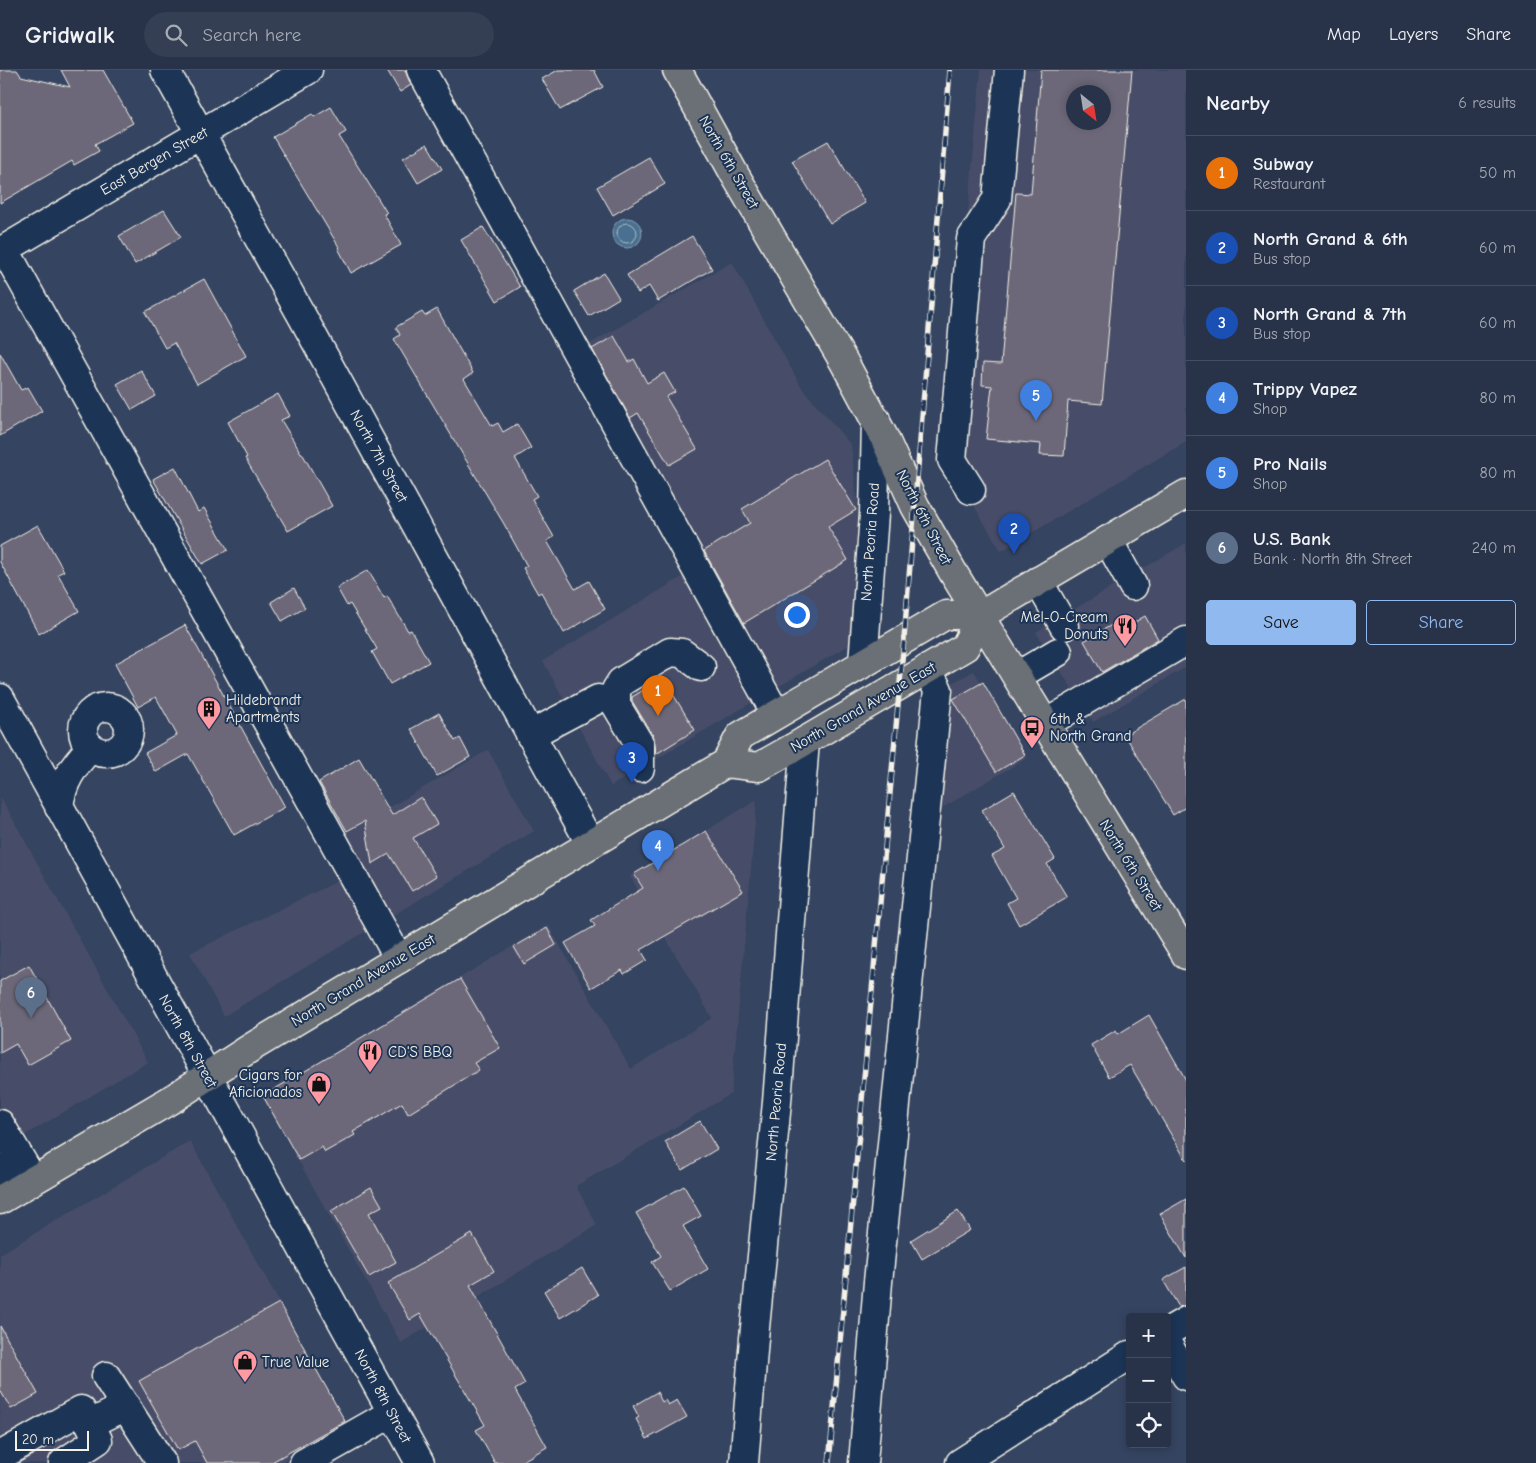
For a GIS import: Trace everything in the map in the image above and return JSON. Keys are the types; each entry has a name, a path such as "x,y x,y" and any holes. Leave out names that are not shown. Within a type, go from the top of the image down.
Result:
{"main road":[{"name":"North 6th Street","path":"677,70 876,420 915,506 959,582 981,615 1186,955"},
{"path":"726,763 740,736 863,663 946,615 981,615 1186,494"},
{"name":"North Grand Avenue East","path":"15,1191 172,1098 590,843 726,763 759,767 965,647 981,615"}],"street":[{"name":"North 7th Street","path":"165,70 590,843"},
{"name":"East Bergen Street","path":"2,251 308,70"},
{"path":"421,70 776,714"},
{"path":"971,490 952,460 971,239 997,199 1009,70"},
{"path":"2,251 399,959"},
{"name":"North Peoria Road","path":"863,663 874,514 876,420"},
{"path":"1108,540 1134,586"},
{"path":"1038,581 1064,626"},
{"path":"1045,724 1186,641"},
{"path":"640,768 640,745 616,705 616,690 621,682 670,652 682,653 701,667"},
{"path":"1017,676 1058,652"},
{"path":"863,1463 878,1282 938,690 927,669"},
{"name":"North 8th Street","path":"0,698 420,1463"},
{"path":"530,735 598,699"},
{"name":"North Peoria Road","path":"744,1463 777,1102 805,741"},
{"path":"28,751 43,756 85,754 61,788 59,807"},
{"path":"0,1124 15,1191"},
{"path":"0,1168 15,1191"},
{"path":"1171,1330 1186,1321"},
{"path":"1171,1351 1186,1376"},
{"path":"960,1463 1126,1358"},
{"path":"106,1376 162,1463"},
{"path":"90,1424 126,1406"},
{"path":"9,1456 81,1410 98,1440 63,1463"},
{"path":"304,1463 392,1413"}],"shaded area":[{"path":"981,70 1186,70 1186,442 1001,551 946,459"},
{"path":"732,262 802,388 851,445 858,510 849,645 611,786 543,661 692,571 572,354"},
{"path":"1186,543 1186,667 1093,722 1036,632"},
{"path":"974,671 1027,758 932,814 945,687"},
{"path":"488,750 534,831 224,1016 190,953 346,877 327,844"},
{"path":"0,796 148,1062 0,1150"},
{"path":"757,800 731,1094 576,1186 597,1225 401,1343 262,1096 548,925 631,1069 712,1018 630,876"},
{"path":"190,1141 347,1424 280,1463 0,1463 0,1254"}],"water":[{"path":"627,218 633,219 641,227 641,239 633,247 627,248 621,247 613,239 612,233 613,227 621,219"}],"building":[{"path":"0,70 17,70 21,76 70,87 61,70 103,70 133,123 95,144 99,151 74,165 72,161 0,203"},
{"path":"387,70 405,70 411,85 400,92"},
{"path":"558,70 594,70 603,87 560,110 542,79"},
{"path":"1041,70 1132,70 1102,404 1068,401 1064,456 1040,455 1041,444 986,439 992,386 982,385 983,363 1001,364 1016,193 1031,194"},
{"path":"331,107 346,132 339,136 387,213 384,214 401,245 351,273 339,247 273,137 312,114 314,117"},
{"path":"828,141 865,203 830,224 792,161"},
{"path":"427,144 442,169 418,183 403,158"},
{"path":"649,157 665,184 613,215 597,187"},
{"path":"164,210 181,237 135,264 119,236"},
{"path":"483,227 520,287 497,301 461,240"},
{"path":"692,236 712,269 658,301 649,286 638,293 627,275"},
{"path":"604,273 619,298 589,316 574,291"},
{"path":"204,279 246,356 197,384 174,343 165,348 145,312"},
{"path":"437,309 473,373 464,379 492,426 498,423 503,432 517,424 531,448 515,458 537,496 532,499 554,537 547,541 575,589 589,581 605,609 564,633 541,592 538,594 523,568 527,566 504,524 394,339 400,335 396,327 422,312 425,316"},
{"path":"614,336 629,362 634,359 647,383 664,373 675,392 666,397 697,449 669,465 638,413 630,418 592,349"},
{"path":"0,353 21,390 28,387 42,411 0,436"},
{"path":"141,370 156,396 132,410 117,384"},
{"path":"278,394 290,416 281,420 332,506 288,531 245,458 247,457 228,422"},
{"path":"825,459 856,510 828,527 848,560 744,623 704,551 750,523 742,509"},
{"path":"175,467 198,512 204,508 228,550 202,564 153,479"},
{"path":"38,525 64,571 58,574 79,611 39,634 0,562 0,546"},
{"path":"368,570 384,598 387,596 408,631 411,630 429,662 390,684 372,652 377,649 350,604 347,606 337,588"},
{"path":"294,588 305,608 282,621 271,602"},
{"path":"1145,616 1158,639 1102,672 1084,641 1115,623 1120,631"},
{"name":"Hildebrandt Apartments","path":"185,625 285,807 234,835 188,754 156,772 145,753 177,735 156,697 138,707 115,664"},
{"path":"663,678 695,730 656,754 654,737 632,701 632,697"},
{"path":"983,682 1025,755 996,772 953,699"},
{"path":"1186,699 1186,807 1173,815 1125,735"},
{"path":"439,713 455,741 460,738 470,757 437,776 411,729"},
{"path":"359,758 392,815 421,797 437,824 413,838 436,876 412,891 389,854 372,864 365,821 347,831 319,782"},
{"path":"1014,791 1055,859 1047,864 1067,897 1019,925 1007,903 1016,898 992,856 1005,849 982,810"},
{"path":"706,831 743,891 641,950 647,960 624,974 622,970 591,988 565,943 595,926 591,920 643,888 634,874"},
{"path":"547,928 556,945 524,964 514,947"},
{"path":"29,965 71,1041 28,1065 16,1044 0,1053 0,981"},
{"path":"460,979 500,1048 474,1063 479,1070 408,1114 402,1103 353,1132 355,1135 325,1152 322,1147 299,1160 263,1096"},
{"path":"1149,1015 1186,1080 1186,1160 1130,1065 1109,1077 1091,1045 1116,1030 1118,1034"},
{"path":"700,1121 717,1149 682,1170 665,1142"},
{"path":"684,1186 701,1216 683,1226 708,1269 670,1291 652,1262 661,1256 636,1213"},
{"path":"371,1187 382,1206 369,1213 396,1262 369,1277 331,1211"},
{"path":"1186,1199 1186,1258 1160,1214"},
{"path":"958,1211 970,1230 922,1259 911,1240"},
{"path":"472,1234 494,1271 470,1285 525,1384 515,1390 547,1447 519,1463 495,1463 476,1430 485,1425 420,1314 410,1320 388,1283"},
{"path":"1186,1267 1186,1305 1179,1307 1163,1280"},
{"path":"582,1268 598,1295 560,1318 544,1291"},
{"path":"279,1303 345,1421 270,1463 207,1463 195,1441 178,1450 139,1381"},
{"path":"0,1326 38,1394 11,1409 0,1390"},
{"path":"657,1392 662,1402 665,1400 668,1405 677,1400 687,1417 647,1439 636,1419 639,1417 633,1406"}],"railway":[{"path":"829,1463 904,639 950,70"}],"place":[{"name":"Pro Nails","path":"1036,421"},
{"name":"North Grand & 6th","path":"1014,554"},
{"name":"Mel-O-Cream Donuts","path":"1125,647"},
{"name":"Subway","path":"658,716"},
{"name":"Hildebrandt Apartments","path":"209,730"},
{"name":"6th & North Grand","path":"1032,749"},
{"name":"North Grand & 7th","path":"632,783"},
{"name":"Trippy Vapez","path":"658,871"},
{"name":"U.S. Bank","path":"31,1018"},
{"name":"CD'S BBQ","path":"370,1073"},
{"name":"Cigars for Aficionados","path":"319,1105"},
{"name":"True Value","path":"245,1383"}]}
